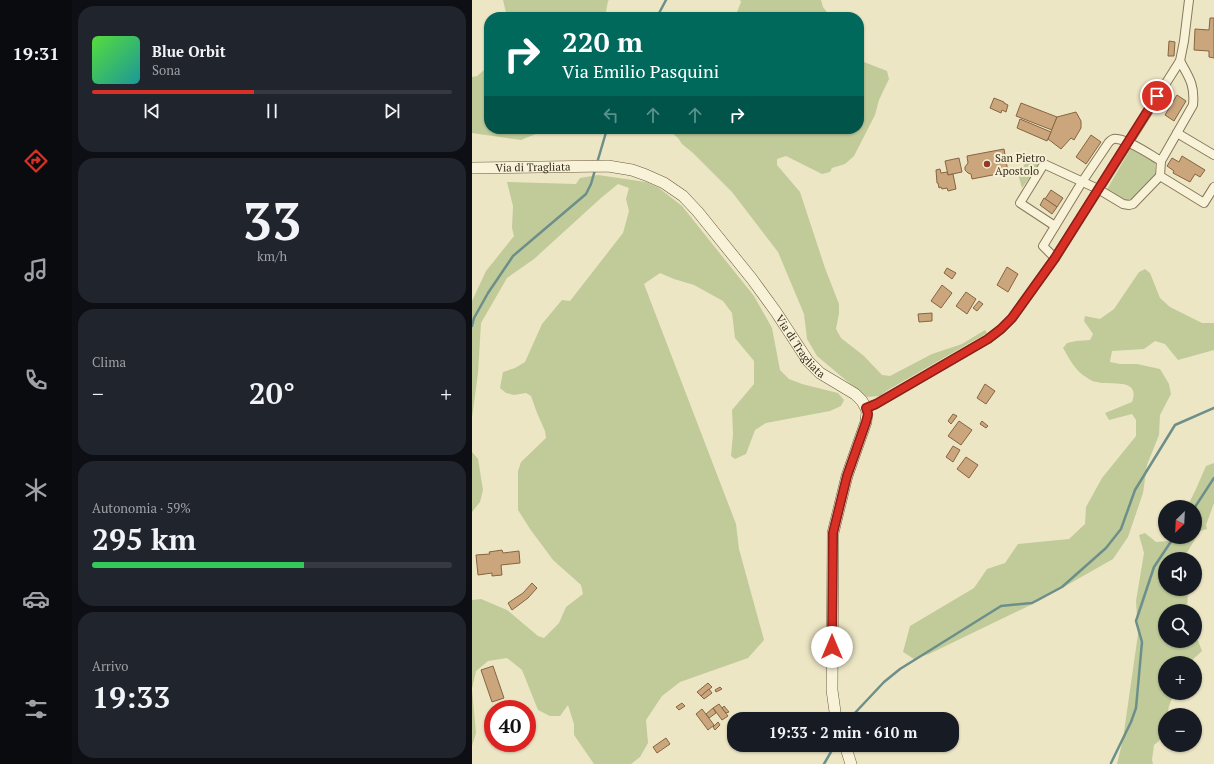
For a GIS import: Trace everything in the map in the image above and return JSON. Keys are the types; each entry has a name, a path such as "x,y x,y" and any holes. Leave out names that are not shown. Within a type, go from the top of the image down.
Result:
{"street":[{"path":"835,712 832,690 833,533 847,476 866,422 868,414 866,408 883,400 988,339 1001,329 1016,313 1055,258 1180,61 1189,0"},
{"path":"1055,226 1020,202 1044,164 1098,189 1123,204 1128,205 1133,204 1160,176 1161,161 1192,105 1194,96 1191,81 1180,61"},
{"path":"1177,133 1214,155"},
{"path":"1055,258 1043,246 1082,182 1112,139 1117,138 1128,142 1161,161"},
{"name":"Via di Tragliata","path":"472,168 608,166 632,170 664,183 682,196 698,212 752,279 776,312 808,361 820,373 855,394 866,408"},
{"path":"1160,176 1204,203 1214,187"},
{"path":"847,752 851,764"}],"green space":[{"path":"503,0 609,0 606,12 506,12"},
{"path":"740,0 821,0 823,7 827,12 737,12 741,2"},
{"path":"864,62 887,71 889,79 879,100 875,115 854,156 845,164 832,168 830,172 822,174 786,156 777,159 777,165 800,192 825,268 839,304 836,329 841,338 864,356 882,375 890,376 932,354 962,344 985,330 987,333 880,396 867,397 817,356 807,339 804,314 778,252 732,192 682,144 674,134 864,134"},
{"path":"484,70 484,134 536,134 521,140 472,133 472,77 477,76"},
{"path":"1131,148 1155,163 1155,175 1133,199 1126,201 1106,191"},
{"path":"1027,161 1039,165 1022,188 1018,174"},
{"path":"598,175 646,182 659,188 682,206 754,296 772,328 780,370 789,379 802,384 838,393 844,400 841,406 830,411 766,423 755,430 746,454 735,459 731,456 733,434 732,410 754,384 754,361 735,338 732,313 723,301 694,285 660,273 644,284 736,524 739,549 764,640 748,658 680,682 662,696 646,720 648,743 640,757 631,764 594,764 574,735 574,724 568,705 560,716 550,716 538,710 536,700 534,700 522,670 507,658 488,661 476,671 472,689 472,600 481,599 507,610 538,636 544,638 559,623 566,607 583,594 581,585 553,560 518,510 518,471 521,462 546,438 545,431 531,396 526,393 514,395 506,393 500,388 503,372 515,368 525,362 542,324 562,300 570,301 623,233 629,211 626,199 629,188 618,184 534,259 507,278 481,323 478,373 472,418 472,301 486,271 514,236 512,228 513,206 507,182 576,184 580,178"},
{"path":"1145,269 1150,273 1160,298 1170,307 1202,323 1214,323 1214,350 1178,360 1165,344 1155,341 1144,349 1112,351 1110,362 1120,364 1137,364 1160,369 1169,384 1171,394 1160,415 1159,435 1147,465 1143,493 1128,537 1113,559 1039,601 929,654 914,659 903,652 910,626 974,588 987,569 1005,563 1018,544 1069,539 1085,524 1086,507 1102,478 1136,436 1136,420 1132,414 1109,420 1105,413 1132,402 1134,394 1132,389 1123,384 1096,382 1088,379 1075,368 1063,348 1067,343 1090,340 1093,334 1084,321 1085,316 1100,319 1114,309 1139,272"},
{"path":"472,452 478,459 483,490 480,502 472,512"},
{"path":"1214,463 1214,503 1206,525 1207,529 1202,530 1202,500 1190,500 1206,466"},
{"path":"1145,533 1156,542 1158,542 1158,544 1192,544 1187,552 1158,552 1158,596 1188,596 1187,604 1158,604 1158,648 1201,648 1202,651 1197,656 1158,656 1158,700 1171,700 1169,708 1158,708 1158,742 1154,745 1152,760 1153,764 1117,764 1123,739 1138,634 1136,601 1144,553 1139,535"},
{"path":"472,689 476,733 472,746"}],"building":[{"path":"1210,18 1214,18 1214,58 1209,57 1209,51 1194,50 1195,29 1209,30"},
{"path":"1169,41 1175,42 1174,56 1168,56"},
{"path":"1177,95 1186,101 1174,121 1165,115"},
{"path":"994,98 1008,105 1006,112 1002,110 1001,113 990,108"},
{"path":"1021,103 1057,117 1052,130 1016,116"},
{"path":"1076,112 1081,121 1081,128 1074,140 1071,138 1061,149 1048,139 1057,117"},
{"path":"1020,119 1051,132 1047,141 1017,128"},
{"path":"1091,135 1101,142 1086,164 1076,157"},
{"name":"San Pietro Apostolo","path":"1004,149 1008,172 972,179 971,174 965,170 968,163 967,156"},
{"path":"1182,156 1205,170 1200,177 1195,174 1190,182 1173,173 1174,171 1167,166 1172,158 1179,162"},
{"path":"959,158 962,172 948,175 945,161"},
{"path":"940,169 941,173 947,172 948,175 953,174 956,189 948,191 947,188 939,188 936,170"},
{"path":"1051,190 1063,198 1057,207 1045,199"},
{"path":"1044,198 1057,207 1052,214 1040,205"},
{"path":"1007,267 1018,274 1008,292 997,285"},
{"path":"947,268 956,273 952,279 944,273"},
{"path":"942,285 952,293 941,308 931,301"},
{"path":"966,292 976,299 967,314 956,306"},
{"path":"979,301 983,304 977,311 973,308"},
{"path":"932,313 932,321 919,322 918,314"},
{"path":"985,384 995,391 986,404 977,398"},
{"path":"953,414 957,416 951,424 948,421"},
{"path":"959,421 972,430 961,445 948,436"},
{"path":"982,421 988,426 986,428 980,424"},
{"path":"953,446 960,450 953,462 946,457"},
{"path":"966,457 978,465 969,478 957,469"},
{"path":"502,550 503,553 519,551 520,563 501,565 502,575 492,576 492,573 478,575 476,555 490,554 489,552"},
{"path":"532,583 537,588 528,598 512,610 508,603 523,593"},
{"path":"493,666 504,698 491,700 481,670"},
{"path":"708,683 712,687 701,696 697,692"},
{"path":"720,687 722,689 716,692 715,690"},
{"path":"709,689 712,693 704,699 701,696"},
{"path":"682,703 685,706 679,710 676,707"},
{"path":"719,704 727,717 722,720 713,708"},
{"path":"724,706 729,712 726,713 722,708"},
{"path":"713,708 716,713 709,718 706,714"},
{"path":"702,709 714,725 708,730 696,714"},
{"path":"718,722 720,725 715,730 713,727"},
{"path":"666,738 670,744 657,753 653,747"}],"waterway":[{"path":"660,12 666,0"},
{"path":"597,163 606,134"},
{"path":"472,326 474,318 488,293 513,256 586,194 595,170"},
{"path":"856,712 884,682 900,669 1001,606 1032,603 1062,587 1106,548 1121,529 1135,490 1175,425 1214,408"},
{"path":"1200,500 1214,478"},
{"path":"1111,763 1131,722 1136,708 1142,642 1136,621 1154,567 1169,544"},
{"path":"824,764 831,752"}],"place":[{"name":"San Pietro Apostolo","path":"987,164"}],"route":[{"path":"832,647 833,533 847,476 866,422 868,414 866,408 876,404 988,339 1012,318 1055,258 1157,96"}]}
